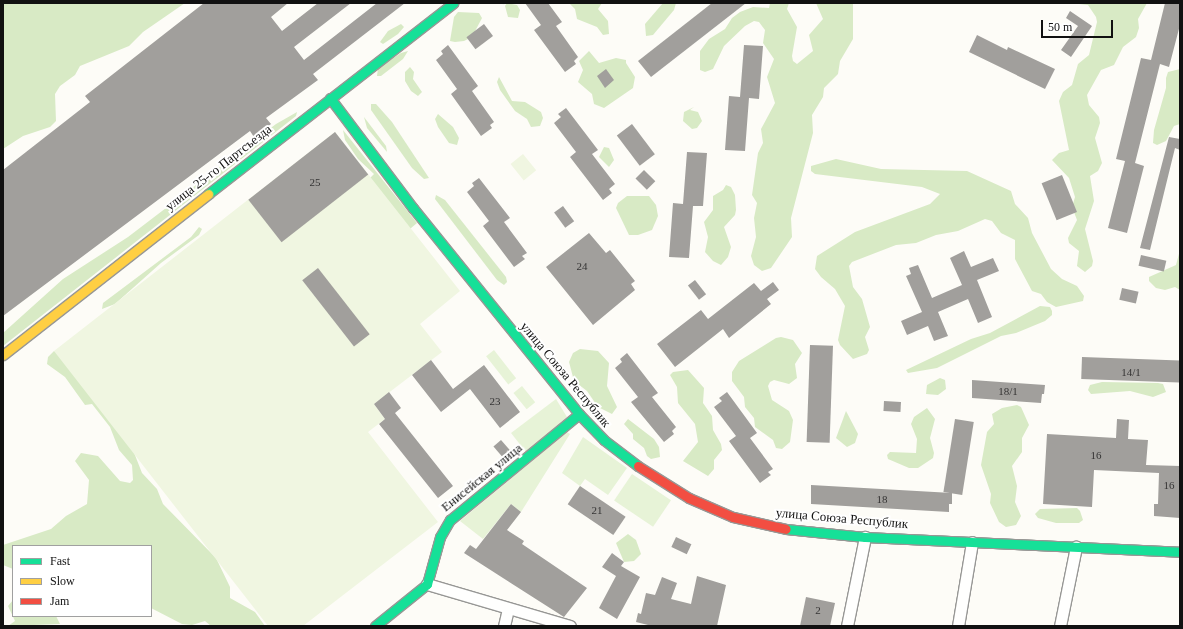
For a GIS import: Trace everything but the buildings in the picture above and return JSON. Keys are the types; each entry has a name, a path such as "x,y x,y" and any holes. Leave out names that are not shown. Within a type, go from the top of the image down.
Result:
{"street":[{"name":"улица 25-го Партсъезда","path":"3,354 453,3"},
{"name":"улица Союза Республик","path":"330,98 413,208 579,414 604,440 631,462 659,481 710,509 760,525 865,537 1180,552"},
{"name":"Енисейская улица","path":"427,584 440,537 447,524 579,414"},
{"path":"847,626 865,537"},
{"path":"958,626 972,542"},
{"path":"1060,626 1076,548"},
{"path":"375,626 392,614 427,584 570,626"},
{"path":"504,626 508,609"},
{"path":"389,626 392,614"}],"green space":[{"path":"3,3 185,3 143,32 129,46 80,66 75,75 60,86 55,94 56,121 50,127 23,136 3,149"},
{"path":"507,3 517,5 520,10 518,18 508,17 505,6"},
{"path":"569,3 602,3 598,9 608,21 609,34 603,35 597,27 577,19 575,9"},
{"path":"663,3 676,3 674,10 653,35 646,36 645,24"},
{"path":"770,3 789,3 787,9 797,27 792,56 793,61 797,64 813,51 809,35 823,19 816,3 853,3 853,39 840,61 838,74 824,88 823,97 812,115 813,133 791,218 792,237 771,268 762,271 754,265 751,256 756,237 754,218 757,203 752,195 758,153 763,143 761,129 775,103 767,77 774,59 763,43 765,30 759,22 754,21 745,26 724,46 713,69 705,72 700,70 700,51 709,39 725,29 732,18 740,12 753,7 769,8"},
{"path":"1070,3 1147,3 1138,19 1139,28 1136,37 1123,47 1114,65 1101,70 1087,95 1089,105 1099,117 1100,123 1095,138 1102,163 1098,171 1090,176 1094,201 1085,229 1093,261 1092,266 1085,272 1077,266 1079,251 1069,243 1068,238 1077,220 1072,207 1075,197 1069,178 1052,160 1059,153 1069,150 1059,101 1063,92 1072,85 1078,64 1089,55 1097,22 1096,17 1088,5"},
{"path":"458,12 479,13 482,18 472,37 464,41 455,42 450,41 454,17"},
{"path":"401,24 404,27 398,34 383,44 380,42 388,31"},
{"path":"408,51 403,59 381,76 377,76 378,68 401,53"},
{"path":"589,51 599,63 616,58 626,60 626,63 635,77 633,88 604,108 594,104 592,94 578,82 583,70 579,61"},
{"path":"410,67 414,72 413,79 422,92 418,96 411,91 405,81 405,72"},
{"path":"1180,69 1180,124 1174,126 1166,141 1157,145 1153,143 1154,130 1166,88 1166,78 1168,72"},
{"path":"499,77 512,101 525,102 541,112 543,118 540,126 531,127 527,119 515,111 500,90 497,82"},
{"path":"371,104 376,104 392,122 429,178 424,179 412,168 371,110"},
{"path":"694,107 690,110 698,112 702,121 697,128 692,129 683,121 684,112"},
{"path":"297,112 296,116 3,346 3,333 63,279 128,237 276,124"},
{"path":"438,114 453,127 459,138 457,145 449,143 438,127 435,119"},
{"path":"364,117 386,146 387,152 367,128"},
{"path":"343,130 417,223 404,234 369,179 374,174 358,159 345,140"},
{"path":"335,132 460,291 420,324 442,352 374,404 385,419 368,432 438,522 303,626 268,626 54,351"},
{"path":"604,147 609,148 614,160 609,167 599,157"},
{"path":"523,154 536,170 524,180 511,164"},
{"path":"836,159 881,169 967,171 1011,191 1015,204 1028,218 1032,233 1051,269 1062,279 1077,286 1084,296 1083,301 1056,307 1047,302 1041,294 1032,291 1015,259 1015,240 1001,233 992,221 985,219 958,231 936,235 916,243 896,245 852,262 849,266 853,287 862,299 870,327 865,337 869,350 867,354 853,359 840,345 838,340 845,306 835,289 821,277 815,269 817,256 855,232 930,204 940,194 922,187 815,174 811,171 811,166"},
{"path":"726,185 731,187 735,195 736,210 735,215 724,227 731,247 728,257 721,265 713,261 705,252 708,237 704,222 713,210 713,196 723,190"},
{"path":"436,195 445,200 506,277 507,282 504,285 497,280 435,199"},
{"path":"627,196 649,196 656,205 658,216 652,230 638,235 629,235 616,208 618,203"},
{"path":"199,227 202,229 199,235 161,263 115,304 102,309 103,303 191,237"},
{"path":"1180,250 1180,290 1175,287 1165,290 1156,288 1149,281 1149,277 1176,265"},
{"path":"1040,306 1050,307 1052,311 1052,315 1045,321 1016,333 1001,336 937,368 908,373 906,370 971,339 990,333"},
{"path":"781,337 793,340 802,353 795,364 797,378 789,384 774,380 770,382 768,386 772,400 789,411 793,420 790,442 782,449 776,448 773,440 755,427 754,418 745,407 744,397 732,381 732,372 739,361 776,338"},
{"path":"580,349 598,351 609,363 607,386 617,407 612,414 598,407 587,391 574,381 569,362 573,353"},
{"path":"494,350 516,378 508,385 486,356"},
{"path":"54,351 72,358 133,450 142,473 157,489 163,504 216,558 230,587 230,598 255,612 265,626 211,626 205,621 192,625 182,624 152,609 152,545 12,545 12,569 3,565 3,545 51,529 66,516 87,504 89,480 75,461 81,453 98,456 120,481 130,483 133,480 132,465 119,450 110,427 92,404 85,405 65,377 47,364 48,357"},
{"path":"688,370 704,388 703,403 712,416 713,430 721,444 722,450 714,460 714,469 708,476 683,461 698,442 695,424 678,403 677,387 670,375 673,372"},
{"path":"940,378 945,380 946,389 938,395 926,394 927,385"},
{"path":"1102,382 1158,383 1163,384 1166,392 1153,397 1130,391 1091,394 1088,390 1090,385"},
{"path":"522,386 535,402 527,409 513,393"},
{"path":"556,399 567,417 526,452 511,433"},
{"path":"1017,405 1021,407 1029,425 1022,438 1022,452 1012,466 1017,486 1015,502 1021,516 1016,525 1006,527 999,522 990,503 991,494 981,465 987,432 994,424 992,414 1002,408"},
{"path":"927,408 935,419 930,438 934,453 933,458 918,468 909,468 888,459 887,455 890,452 916,453 917,439 911,424 914,417"},
{"path":"846,411 858,434 855,443 847,447 836,438"},
{"path":"628,419 654,439 659,447 660,457 651,459 647,456 644,448 633,439 633,434 624,424"},
{"path":"567,432 570,434 521,512 511,504 483,539 460,521"},
{"path":"583,437 627,468 608,495 585,479 580,486 562,473"},
{"path":"632,474 671,500 653,527 614,501"},
{"path":"1077,508 1080,511 1083,520 1079,523 1056,523 1038,518 1035,514 1040,509"},
{"path":"628,534 636,540 641,554 634,561 624,562 616,543"},
{"path":"12,601 12,615 8,606"},
{"path":"13,617 56,617 60,624 8,626 15,621"}],"traffic: fast":[{"path":"208,194 453,3"},
{"path":"330,98 413,208 579,414 604,440 638,466"},
{"path":"375,626 427,584 440,537 450,520 579,414"},
{"path":"786,529 865,537 1180,552"}],"traffic: slow":[{"path":"3,355 208,194"}],"traffic: jam":[{"path":"638,466 689,498 733,517 786,529"}]}
